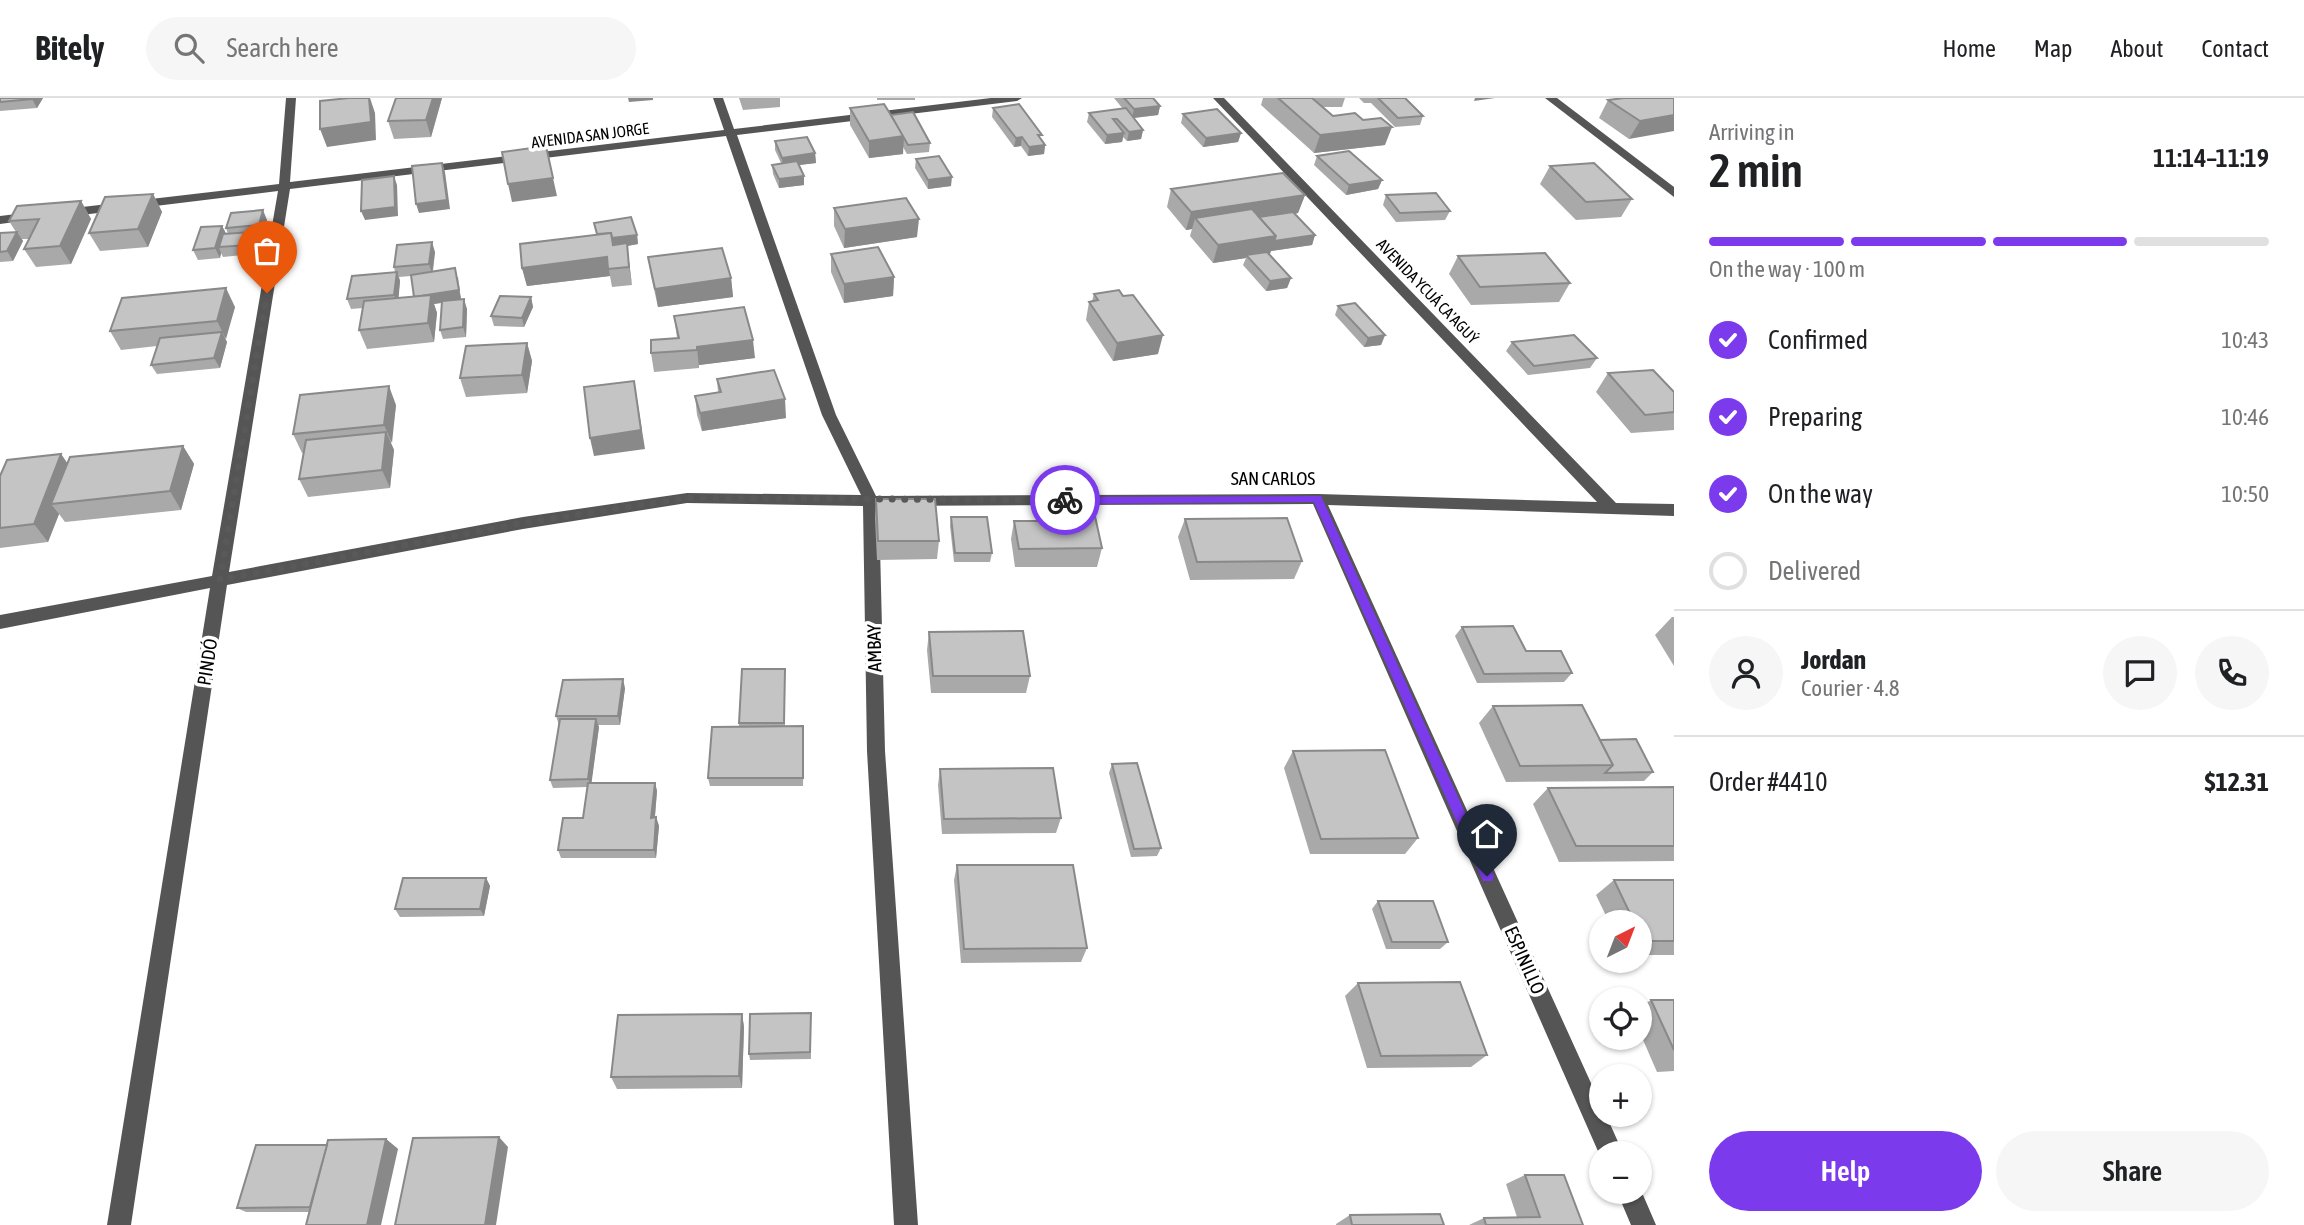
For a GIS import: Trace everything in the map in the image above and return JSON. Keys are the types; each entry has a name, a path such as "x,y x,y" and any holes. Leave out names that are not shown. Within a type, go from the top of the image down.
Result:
{"street":[{"name":"PINDÓ","path":"119,1225 284,188 291,98"},
{"name":"AMBAY","path":"718,98 828,415 871,501 876,751 906,1225"},
{"name":"AVENIDA SAN JORGE","path":"54,214 1017,98"},
{"name":"AVENIDA YCUÁ CA'AGUÝ","path":"1218,98 1613,509"},
{"path":"1550,98 1674,193"},
{"path":"0,220 41,215"},
{"name":"SAN CARLOS","path":"0,622 523,523 687,498 871,501 1318,499 1674,510"},
{"name":"ESPINILLO","path":"1318,499 1606,1141"},
{"path":"1634,1204 1644,1225"}],"building":[{"path":"0,98 32,98 32,99 0,102"},
{"path":"369,98 371,122 320,129 320,101"},
{"path":"396,98 433,98 426,120 388,121"},
{"path":"1124,98 1153,98 1160,106 1134,109"},
{"path":"1278,98 1312,98 1333,116 1355,113 1363,120 1381,118 1392,127 1320,135"},
{"path":"1378,98 1405,98 1423,116 1398,118"},
{"path":"1674,98 1674,115 1640,121 1608,100"},
{"path":"884,104 904,136 869,141 850,108"},
{"path":"1019,104 1042,135 1038,135 1045,145 1029,147 1022,137 1016,138 993,108"},
{"path":"1126,108 1143,130 1129,132 1117,119 1113,119 1124,133 1107,135 1089,113"},
{"path":"1217,109 1241,133 1206,138 1183,114"},
{"path":"913,112 930,143 908,145 891,115"},
{"path":"807,137 815,153 782,158 775,141"},
{"path":"546,146 553,178 508,184 502,152"},
{"path":"1349,151 1382,180 1349,185 1317,156"},
{"path":"939,156 952,177 928,180 916,159"},
{"path":"797,161 804,176 779,179 772,165"},
{"path":"442,163 447,200 416,204 412,166"},
{"path":"1594,163 1632,199 1586,202 1550,166"},
{"path":"1283,173 1305,195 1191,212 1171,189"},
{"path":"394,176 395,207 361,211 362,180"},
{"path":"1436,193 1450,211 1400,213 1386,195"},
{"path":"153,194 138,229 89,233 105,197"},
{"path":"906,198 919,219 845,229 834,208"},
{"path":"81,201 60,246 24,249 39,219 9,221 17,206"},
{"path":"1252,209 1276,236 1218,245 1195,218"},
{"path":"263,210 259,225 226,228 231,213"},
{"path":"1293,212 1315,235 1274,241 1276,236 1259,217"},
{"path":"631,217 637,235 612,238 611,233 597,234 594,223"},
{"path":"222,226 215,248 193,250 201,227"},
{"path":"17,232 7,251 0,252 0,233"},
{"path":"252,232 249,245 219,247 223,234"},
{"path":"611,233 613,245 627,243 629,267 608,269 607,257 522,268 520,244"},
{"path":"432,242 429,264 394,267 397,245"},
{"path":"878,247 894,277 844,284 831,254"},
{"path":"722,248 731,278 655,289 648,257"},
{"path":"1267,252 1291,278 1270,281 1246,255"},
{"path":"1545,253 1570,283 1480,287 1458,256"},
{"path":"455,268 459,290 414,297 411,275"},
{"path":"397,272 394,295 347,299 352,276"},
{"path":"226,288 217,321 110,331 122,298"},
{"path":"1119,290 1123,296 1133,295 1163,335 1117,343 1089,302 1098,300 1094,294"},
{"path":"431,295 428,323 359,330 364,301"},
{"path":"500,296 531,297 522,318 491,316"},
{"path":"464,299 463,327 440,330 442,301"},
{"path":"1355,303 1385,335 1368,338 1338,306"},
{"path":"744,307 753,340 697,347 697,350 651,353 651,340 679,338 674,316"},
{"path":"222,332 214,358 151,365 160,338"},
{"path":"1574,335 1597,358 1534,366 1512,342"},
{"path":"527,343 522,375 460,378 466,346"},
{"path":"774,370 785,399 700,413 695,396 721,392 717,379"},
{"path":"1653,370 1674,392 1674,412 1645,415 1608,373"},
{"path":"634,381 641,430 590,438 584,387"},
{"path":"389,386 384,425 293,434 300,395"},
{"path":"386,432 382,470 299,479 306,440"},
{"path":"183,446 170,491 51,504 70,457"},
{"path":"61,454 34,524 0,528 0,476 7,460"},
{"path":"1089,489 1102,548 1019,549 1014,521 1049,521 1043,490"},
{"path":"876,499 935,499 939,541 878,541"},
{"path":"951,517 987,517 992,553 955,553"},
{"path":"1287,518 1302,561 1197,562 1185,519"},
{"path":"1513,626 1526,651 1561,651 1572,673 1484,674 1462,627"},
{"path":"1023,631 1030,676 933,676 929,632"},
{"path":"742,669 785,669 784,723 739,723"},
{"path":"623,679 618,716 556,716 563,680"},
{"path":"1582,705 1613,765 1520,766 1493,706"},
{"path":"560,719 596,719 588,779 550,780"},
{"path":"803,726 803,778 708,778 712,727"},
{"path":"1636,739 1653,772 1605,773 1613,765 1600,740"},
{"path":"1385,750 1418,838 1321,839 1293,751"},
{"path":"1137,763 1161,848 1134,849 1112,764"},
{"path":"1053,768 1061,818 944,819 940,769"},
{"path":"588,783 655,783 651,818 656,817 654,850 558,850 563,818 583,818"},
{"path":"1674,787 1674,846 1576,846 1548,788"},
{"path":"957,865 1073,865 1087,948 964,949"},
{"path":"403,878 486,878 480,909 395,909"},
{"path":"1614,880 1674,880 1674,941 1652,941 1652,910 1628,910"},
{"path":"1378,901 1433,901 1448,942 1392,942"},
{"path":"1460,982 1487,1055 1381,1056 1358,983"},
{"path":"1652,1000 1674,1000 1674,1050 1652,1002"},
{"path":"811,1013 810,1052 749,1054 750,1014"},
{"path":"742,1014 739,1076 611,1077 618,1015"},
{"path":"499,1137 485,1225 395,1225 413,1138"},
{"path":"386,1139 367,1225 306,1225 328,1140"},
{"path":"256,1145 327,1145 310,1207 237,1208"},
{"path":"1525,1175 1564,1175 1583,1225 1486,1225 1484,1218 1540,1217"},
{"path":"1440,1214 1444,1225 1352,1225 1350,1215"}],"way so far":[{"path":"267,293 220,580 523,523 687,498 1065,500"}],"route":[{"path":"1065,500 1318,499 1487,876"}]}
